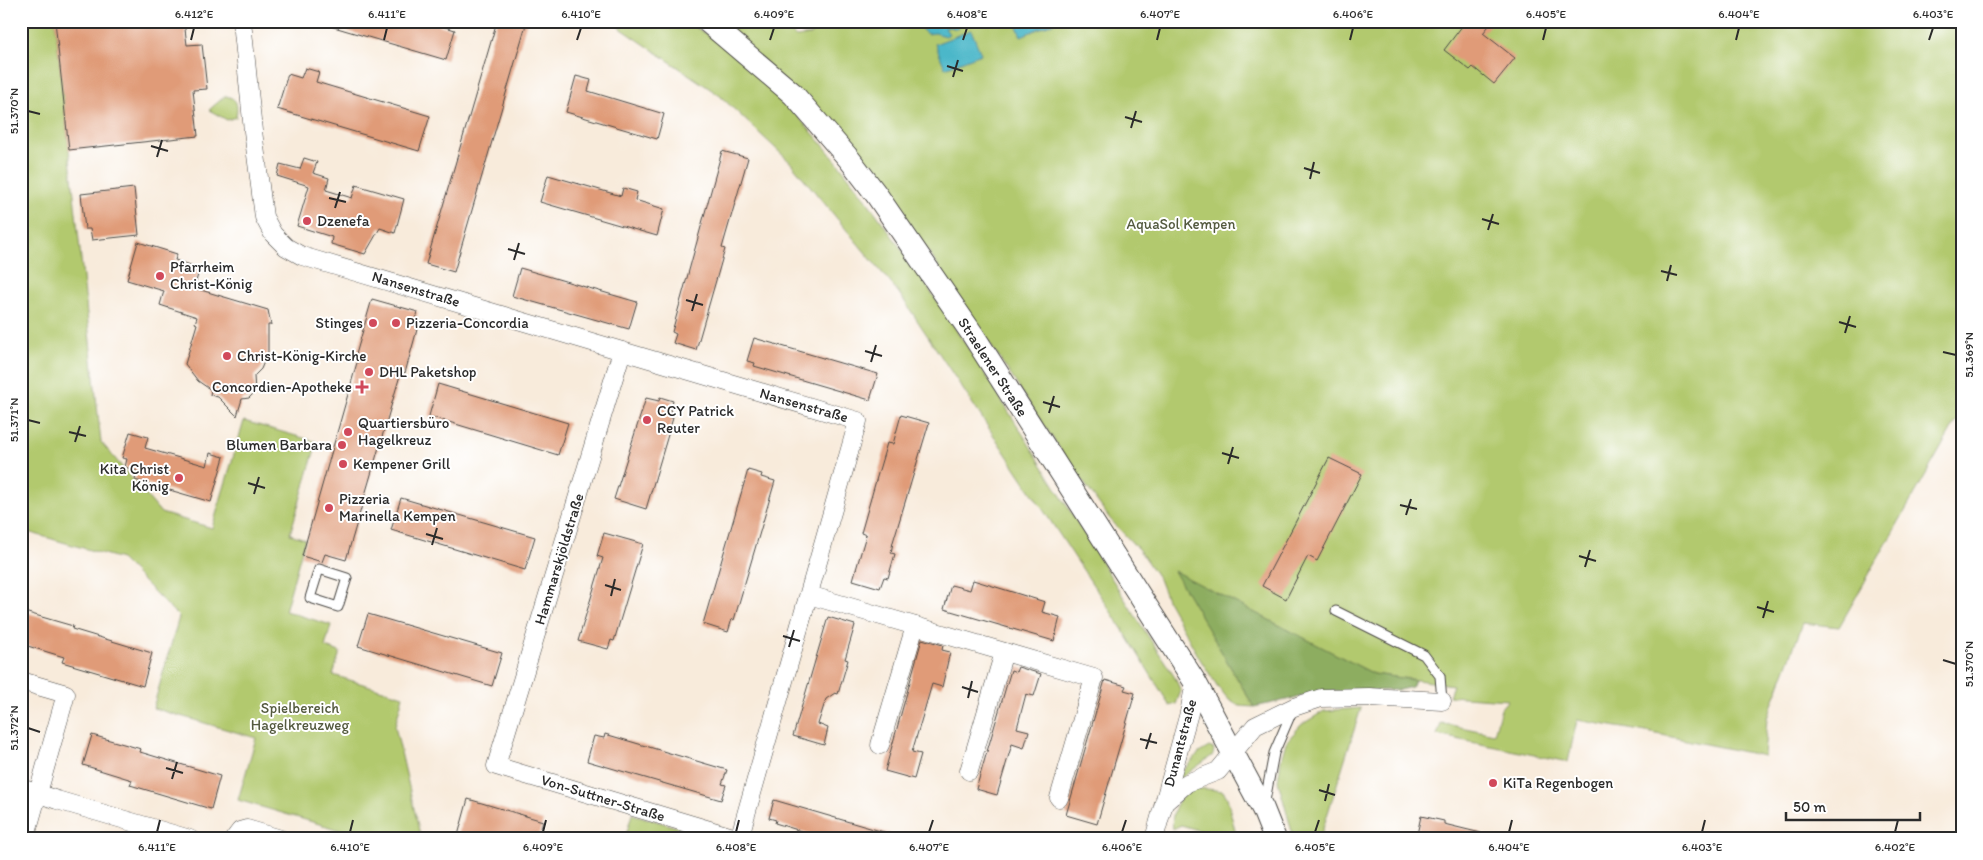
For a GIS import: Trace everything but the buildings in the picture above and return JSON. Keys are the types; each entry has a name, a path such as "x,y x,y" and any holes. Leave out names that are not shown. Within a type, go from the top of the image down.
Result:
{"street":[{"name":"Nansenstraße","path":"242,21 264,218 273,234 286,247 302,256 858,421 809,595"},
{"name":"Straelener Straße","path":"707,21 793,94 850,160 876,194 978,343 1195,682 1234,751 1263,809 1275,839"},
{"name":"Hammarskjöldstraße","path":"496,766 622,351"},
{"path":"739,839 809,595 1094,678 1059,798"},
{"path":"880,745 915,626"},
{"path":"969,771 1004,652"},
{"path":"21,681 66,694 26,839"},
{"name":"Dunantstraße","path":"1154,839 1189,713 1195,682"},
{"path":"1234,751 1255,726 1294,707 1321,698 1369,697 1442,701"},
{"name":"Dunantstraße","path":"1164,804 1187,782 1218,771 1234,751"},
{"name":"Von-Suttner-Straße","path":"496,766 739,839"},
{"path":"21,788 190,839"},
{"path":"234,839 240,830 247,829 282,839"}],"lane":[{"path":"319,569 347,578 338,607 310,598 319,569"},
{"path":"1336,611 1424,655 1440,676 1442,701"},
{"path":"1263,809 1274,753 1294,707"}],"green space":[{"name":"Spielbereich Hagelkreuzweg","path":"21,21 55,21 101,442 161,513 212,528 244,421 317,442 290,534 305,539 285,611 331,625 325,647 340,652 333,675 403,696 395,726 421,839 370,839 238,800 256,738 153,708 179,617 121,559 21,530"},
{"path":"610,21 682,22 712,38 749,68 781,99 837,162 888,230 953,325 1174,676 1181,691 1176,704 1170,706 1125,633 899,293 790,162 719,95"},
{"name":"AquaSol Kempen","path":"720,21 778,21 796,37 811,35 824,21 1962,21 1962,411 1839,627 1803,623 1767,718 1764,756 1577,720 1568,762 1437,735 1441,723 1494,734 1501,708 1508,700 1449,696 1453,685 1374,674 1175,572 1254,707 1239,706 1229,700 1218,687 1168,602 1159,579 1139,550 1110,519 1064,455 888,191 853,150"},
{"path":"225,96 235,101 237,106 236,117 227,120 209,110"},
{"path":"1174,571 1374,674 1415,680 1412,687 1399,690 1323,692 1254,707"},
{"path":"1361,708 1321,835 1331,839 1294,839 1278,781 1286,742 1301,725 1324,711"},
{"path":"1209,747 1214,749 1213,755 1180,779 1177,777 1199,753"},
{"path":"1194,789 1223,791 1227,797 1237,839 1228,839 1181,825 1173,829 1174,811 1184,795"},
{"path":"632,814 718,839 625,839"}],"water":[{"path":"919,21 961,22 957,29 945,28 949,34 946,36 935,33 927,34 920,28"},
{"path":"1015,21 1058,21 1021,36"},
{"path":"971,30 981,54 945,68 935,44"}],"place":[{"name":"Dzenefa","path":"307,221"},
{"name":"Pfarrheim Christ-König","path":"160,276"},
{"name":"Stinges","path":"373,323"},
{"name":"Pizzeria-Concordia","path":"396,323"},
{"name":"Christ-König-Kirche","path":"227,356"},
{"name":"DHL Paketshop","path":"369,372"},
{"name":"Concordien-Apotheke","path":"362,387"},
{"name":"CCY Patrick Reuter","path":"647,420"},
{"name":"Quartiersbüro Hagelkreuz","path":"348,432"},
{"name":"Blumen Barbara","path":"342,445"},
{"name":"Kempener Grill","path":"343,464"},
{"name":"Kita Christ König","path":"179,478"},
{"name":"Pizzeria Marinella Kempen","path":"329,508"},
{"name":"KiTa Regenbogen","path":"1493,783"}]}
